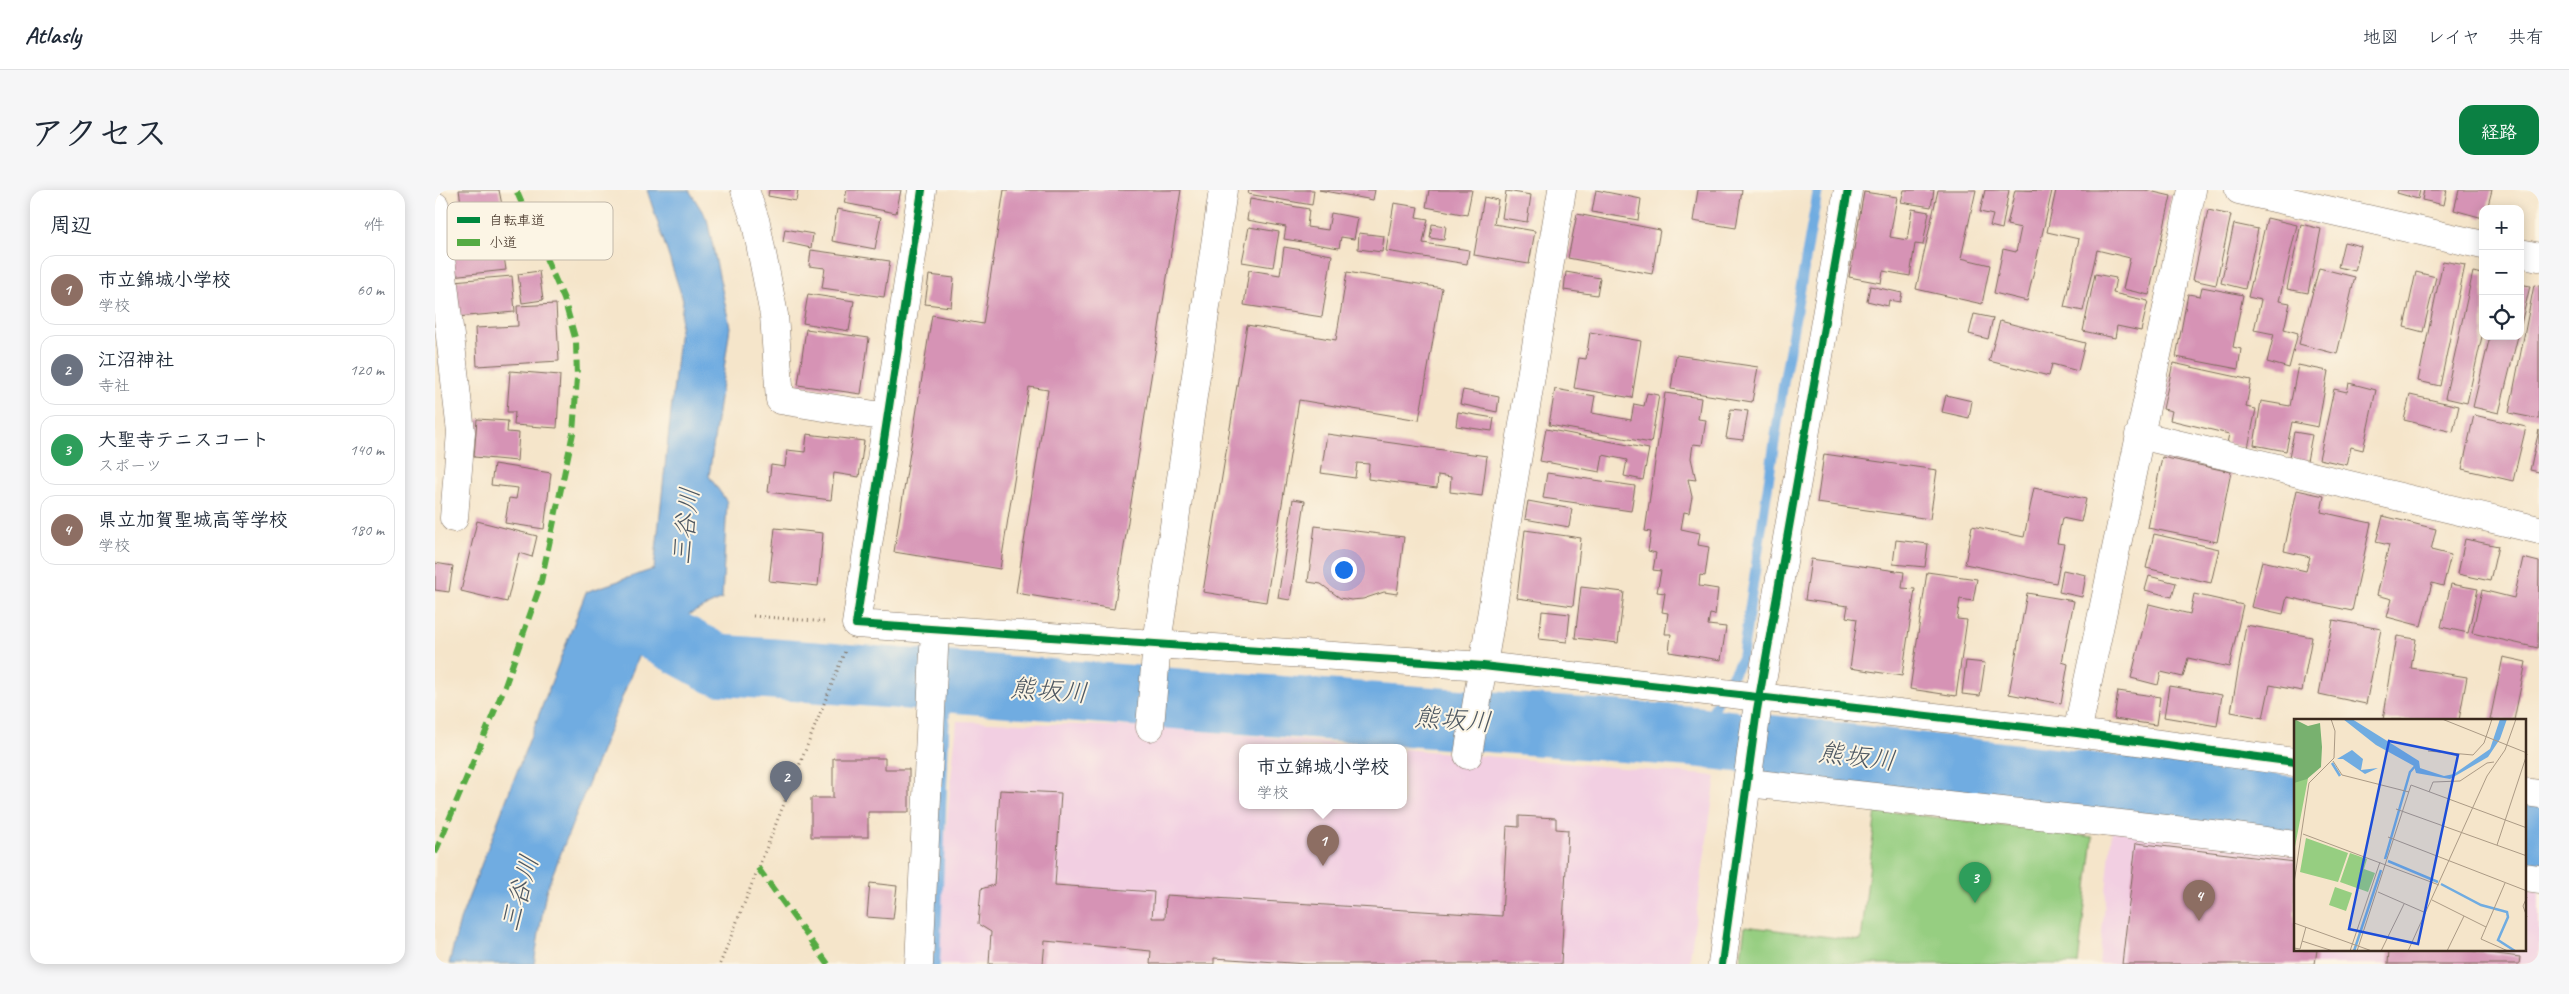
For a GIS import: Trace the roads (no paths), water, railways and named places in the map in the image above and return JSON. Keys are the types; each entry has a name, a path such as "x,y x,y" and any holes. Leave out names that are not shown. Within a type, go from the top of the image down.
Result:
{"street":[{"path":"745,190 756,223 774,315 780,400 887,417"},
{"path":"923,190 856,624 1483,666 1758,704 2077,733 2294,762"},
{"path":"1150,727 1157,643 1223,190"},
{"path":"1468,755 1561,190"},
{"path":"1722,964 1758,704 1848,190"},
{"path":"2077,733 2192,190"},
{"path":"2239,190 2479,244"},
{"path":"435,206 461,432 454,518"},
{"path":"2524,254 2539,257"},
{"path":"2139,435 2539,530"},
{"path":"919,964 935,629"},
{"path":"1749,774 2294,845"}],"water":[{"name":"三谷川","path":"647,190 689,190 707,219 730,327 709,476 727,502 722,599 647,634 546,891 534,964 449,964 460,920 586,592 654,569 683,300"}],"waterway":[{"path":"1698,737 1742,658 1783,386 1818,190"},
{"name":"熊坂川","path":"622,613 718,665 1698,737 2294,807"},
{"path":"935,964 946,683"},
{"name":"熊坂川","path":"2527,835 2539,837"}],"place":[{"name":"江沼神社","path":"786,802"},
{"name":"市立錦城小学校","path":"1323,866"},
{"name":"大聖寺テニスコート","path":"1975,903"},
{"name":"県立加賀聖城高等学校","path":"2199,921"}]}
